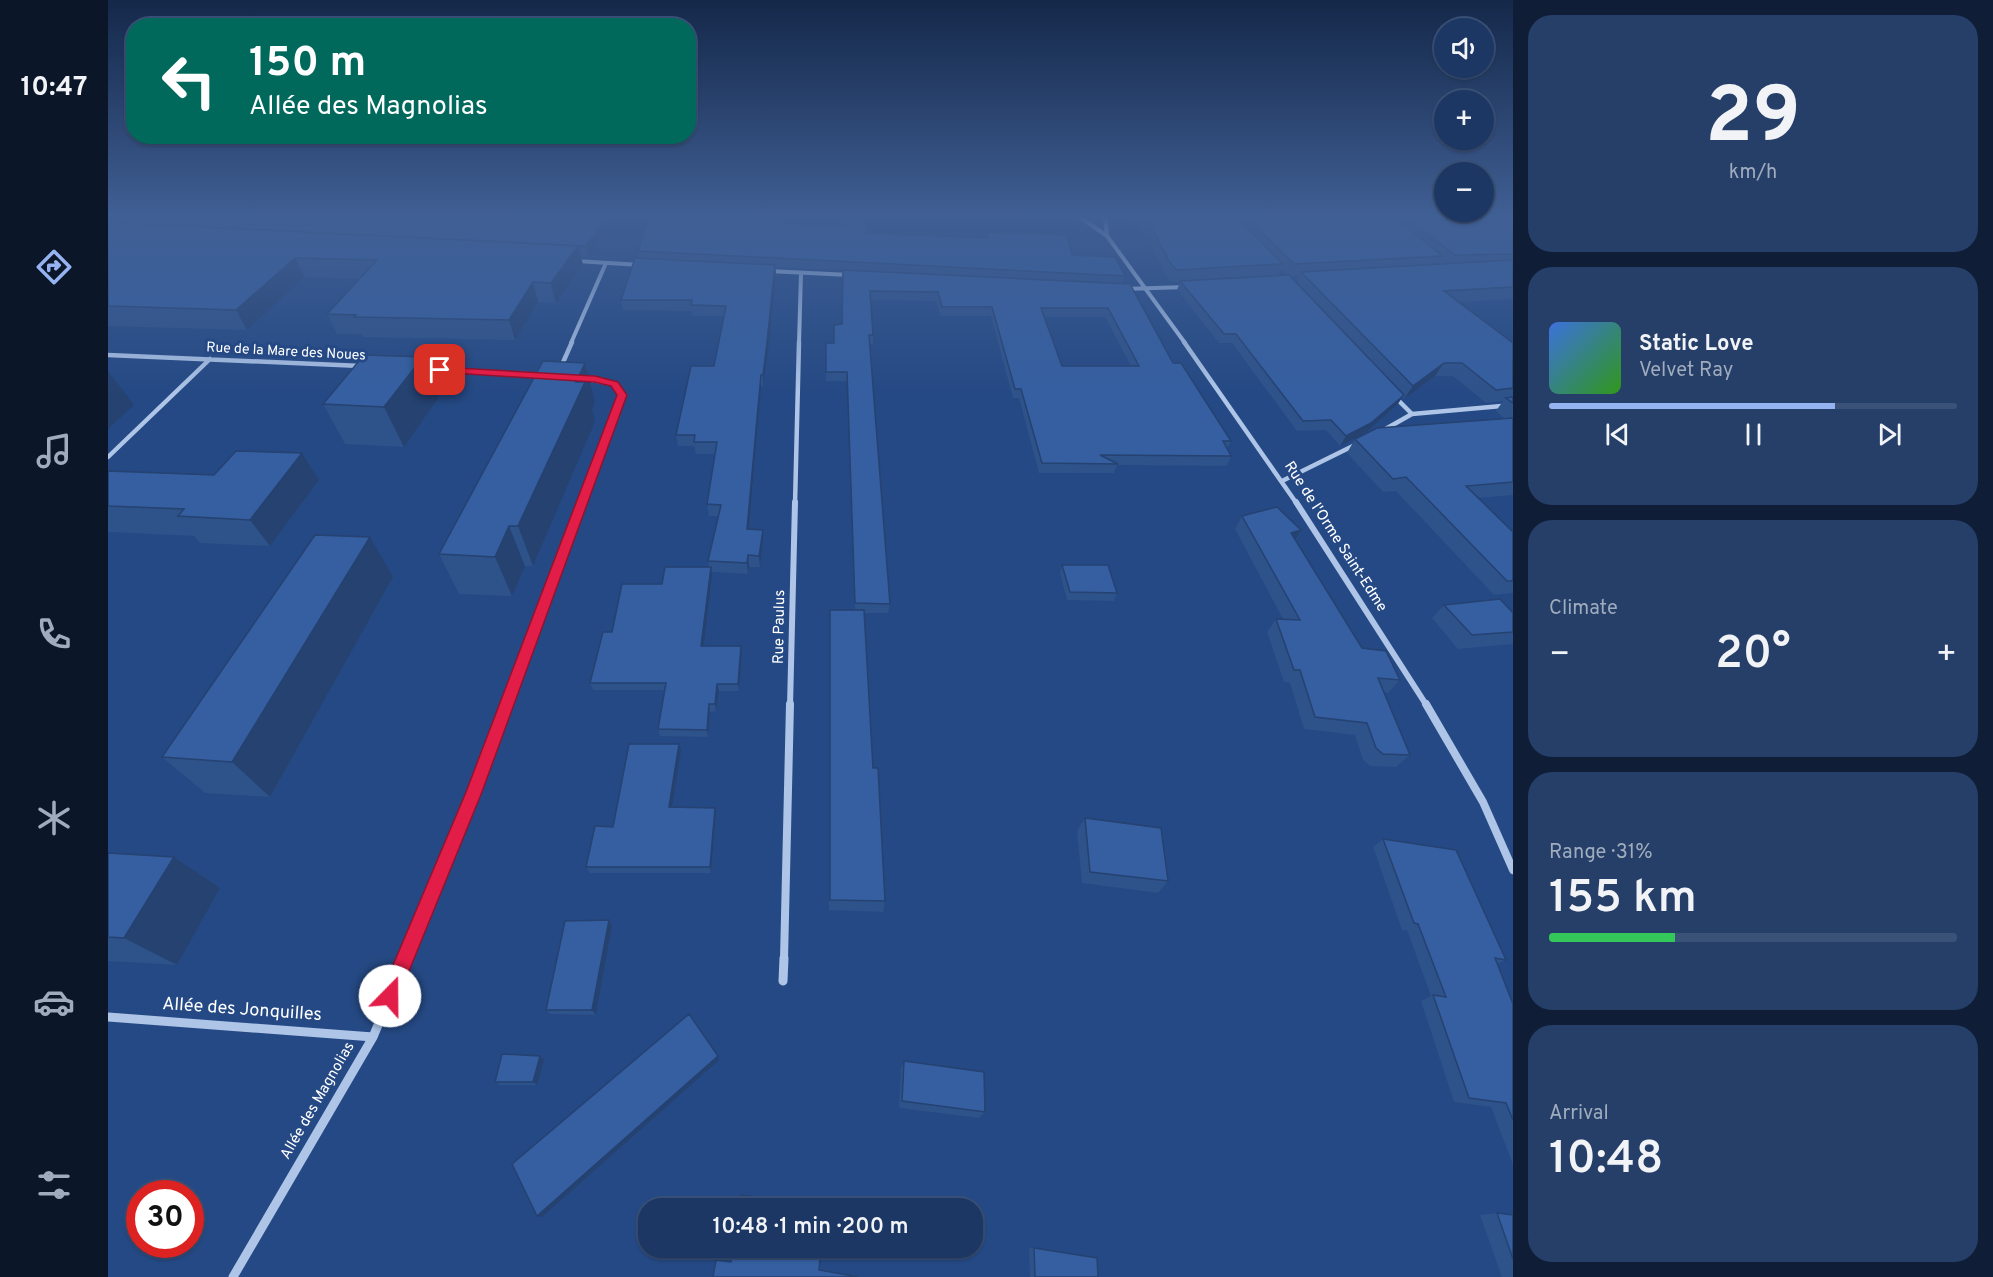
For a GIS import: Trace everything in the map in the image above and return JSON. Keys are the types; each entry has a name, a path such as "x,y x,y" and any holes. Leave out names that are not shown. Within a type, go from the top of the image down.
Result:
{"street":[{"path":"557,376 601,275"},
{"name":"Rue Paulus","path":"783,981 801,275"},
{"path":"832,275 859,276"},
{"name":"Rue de l'Orme Saint-Edme","path":"1136,275 1282,481 1412,680 1483,802 1513,870"},
{"path":"1116,288 1147,289 1190,286"},
{"name":"Rue de la Mare des Noues","path":"108,355 367,367"},
{"path":"108,457 210,359"},
{"path":"412,369 546,375"},
{"name":"Allée des Magnolias","path":"233,1277 373,1036 474,792 622,395 614,384 576,377"},
{"path":"1388,389 1412,414"},
{"path":"1374,435 1412,414 1513,405"},
{"path":"1282,481 1365,440"},
{"name":"Allée des Jonquilles","path":"108,1017 373,1036"}],"building":[{"path":"108,275 276,275 236,310 108,306"},
{"path":"363,275 557,275 551,283 533,282 509,320 354,317 356,315 327,314"},
{"path":"629,275 774,275 763,375 761,375 747,529 763,530 759,556 748,555 747,563 708,561 721,505 707,504 717,442 694,442 695,435 676,435 691,366 714,366 726,306 691,305 692,300 621,300"},
{"path":"843,275 937,275 1130,284 1173,363 1181,363 1231,441 1223,441 1231,456 1100,455 1118,464 1042,463 1021,389 1015,389 992,307 942,307 938,292 870,291 873,335 869,335 890,604 855,603 847,372 826,372 826,343 834,343 834,325 842,324","holes":["1041,308 1108,308 1139,366 1062,366"]},
{"path":"1289,275 1404,395 1371,423 1346,436 1331,420 1303,421 1236,334 1224,334 1180,281"},
{"path":"1304,275 1513,275 1513,287 1444,291 1513,343 1513,388 1496,390 1462,363 1444,363 1413,386"},
{"path":"364,355 423,357 384,407 323,404"},
{"path":"543,361 585,363 576,382 585,382 518,526 509,526 495,557 439,554"},
{"path":"1513,418 1513,482 1466,486 1513,532 1513,581 1507,581 1406,477 1393,479 1355,439 1377,428"},
{"path":"236,451 302,453 250,520 178,516 184,509 108,506 108,471 214,475"},
{"path":"1277,507 1301,530 1291,533 1362,648 1386,651 1400,680 1378,678 1410,755 1383,754 1376,748 1367,723 1315,717 1300,670 1294,670 1276,619 1300,620 1242,516"},
{"path":"315,535 370,537 232,762 162,757"},
{"path":"1062,565 1108,565 1117,593 1070,592"},
{"path":"665,567 711,567 701,646 741,646 738,684 717,684 715,704 709,704 707,730 658,729 666,683 590,683 603,632 612,632 622,584 662,584"},
{"path":"1500,599 1513,613 1513,632 1472,635 1444,605"},
{"path":"830,610 864,610 873,768 878,768 885,901 830,900"},
{"path":"629,744 679,744 669,807 715,808 710,867 586,867 595,826 613,827"},
{"path":"1085,818 1161,828 1168,881 1090,872"},
{"path":"1383,839 1456,850 1506,960 1495,958 1513,1004 1513,1120 1506,1103 1469,1098 1433,995 1446,997 1418,924 1414,923"},
{"path":"108,853 174,857 124,938 108,937"},
{"path":"609,920 592,1010 546,1010 565,921"},
{"path":"689,1014 718,1056 537,1216 512,1164"},
{"path":"502,1054 540,1056 533,1082 495,1082"},
{"path":"904,1061 984,1072 985,1112 902,1101"},
{"path":"741,1195 762,1198 741,1198"},
{"path":"1497,1213 1513,1215 1513,1259"},
{"path":"1034,1248 1097,1258 1098,1277 1035,1277"},
{"path":"732,1258 820,1258 819,1270 858,1277 713,1277 716,1260 731,1262"}],"route":[{"path":"390,996 474,792 622,395 614,384 595,379 440,370"}]}
